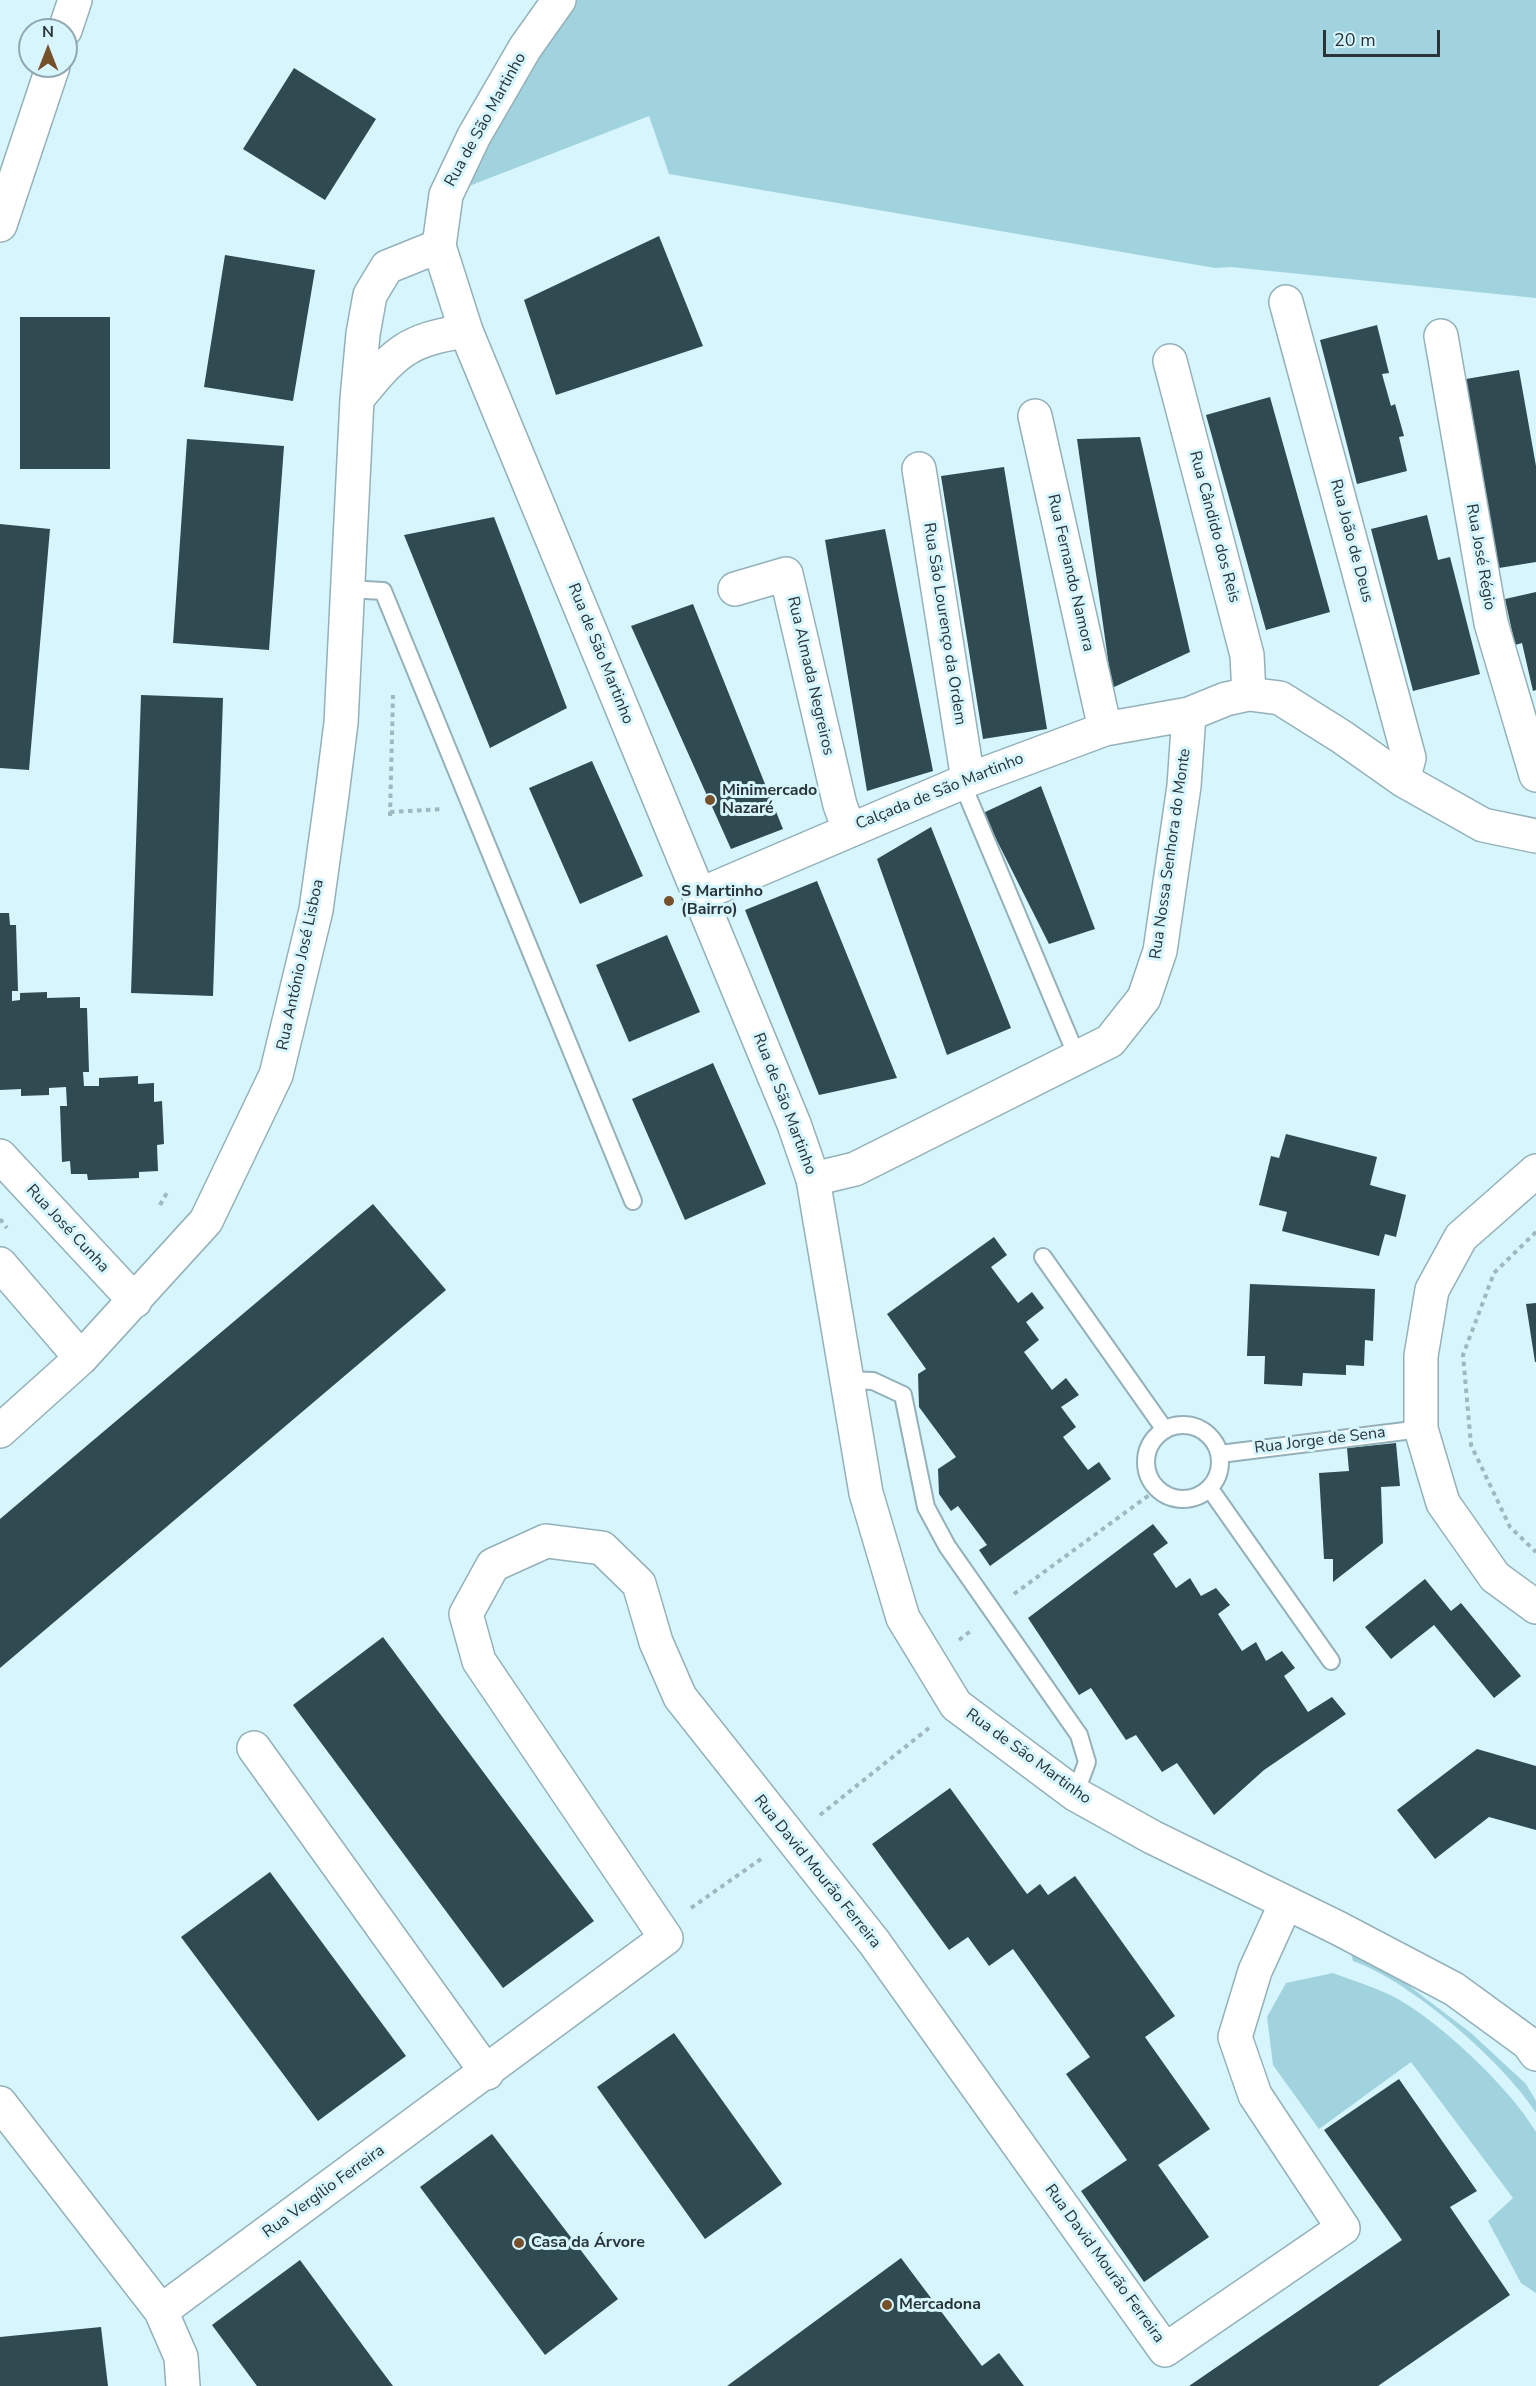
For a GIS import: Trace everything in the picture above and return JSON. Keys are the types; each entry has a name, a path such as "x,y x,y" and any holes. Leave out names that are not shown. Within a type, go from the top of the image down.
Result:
{"street":[{"path":"69,18 75,0"},
{"name":"Rua de São Martinho","path":"559,0 525,48 474,136 446,195 439,246 466,331 794,1124 813,1179 866,1493 903,1618 956,1705 1075,1794 1152,1837 1454,1989 1528,2043 1536,2054"},
{"path":"0,225 49,78"},
{"name":"Rua António José Lisboa","path":"0,1431 81,1358 206,1221 276,1075 316,910 341,723 357,399 363,334 370,295 387,267 439,246"},
{"name":"Rua João de Deus","path":"1286,302 1409,758 1403,780"},
{"path":"357,399 396,355 419,342 466,331"},
{"name":"Rua José Régio","path":"1441,336 1491,623 1536,775"},
{"name":"Rua Cândido dos Reis","path":"1170,361 1247,655 1249,694"},
{"name":"Rua Fernando Namora","path":"1035,416 1105,729"},
{"name":"Rua São Lourenço da Ordem","path":"920,469 965,781"},
{"name":"Rua Almada Negreiros","path":"735,589 786,574 840,805 849,829"},
{"path":"1190,714 1249,694 1280,698 1342,736 1403,780 1483,825 1536,836"},
{"name":"Calçada de São Martinho","path":"699,895 965,781 1105,729 1190,714"},
{"name":"Rua Nossa Senhora do Monte","path":"813,1179 855,1169 1110,1041 1144,998 1160,951 1184,786 1190,714"},
{"name":"Rua José Cunha","path":"0,1156 135,1301"},
{"path":"1536,1171 1461,1237 1432,1290 1421,1356 1421,1429 1443,1503 1495,1577 1536,1607"},
{"path":"0,1264 81,1358"},
{"name":"Rua David Mourão Ferreira","path":"661,1929 479,1661 466,1614 493,1565 546,1541 602,1548 639,1584 656,1642 680,1697 790,1839 874,1942 1165,2350 1343,2228 1255,2096 1235,2037 1255,1971 1286,1903"},
{"path":"254,1748 487,2073 666,1938 661,1929"},
{"name":"Rua Vergílio Ferreira","path":"161,2310 487,2073"},
{"path":"0,2103 133,2278 161,2310 181,2357 183,2386"}],"lane":[{"path":"347,589 383,591 633,1201"},
{"path":"965,781 1078,1059"},
{"path":"1043,1257 1165,1430"},
{"path":"847,1380 873,1381 903,1395 926,1506 947,1546 1078,1735 1087,1762 1075,1794"},
{"path":"1185,1425 1197,1427 1215,1442 1220,1454 1217,1479 1210,1489 1199,1496 1174,1499 1156,1490 1148,1474 1147,1451 1153,1440 1165,1430 1185,1425"},
{"name":"Rua Jorge de Sena","path":"1220,1454 1421,1429"},
{"path":"1210,1489 1331,1661"}],"path":[{"path":"393,683 390,814 452,808"},
{"path":"160,1205 168,1191"},
{"path":"1536,1232 1494,1272 1463,1355 1471,1445 1510,1527 1536,1552"},
{"path":"992,1610 1156,1490"},
{"path":"954,1644 977,1626"},
{"path":"661,1929 790,1839 929,1727"}],"shaded area":[{"path":"559,0 1536,0 1536,298 1231,267 1215,268 669,174 649,116 446,195"},
{"path":"1351,1954 1379,1963 1471,2033 1526,2084 1536,2101 1536,2113 1502,2070 1454,2025 1401,1986 1353,1961"},
{"path":"1333,1973 1398,1999 1435,2024 1493,2078 1525,2115 1536,2132 1536,2293 1521,2283 1488,2221 1513,2198 1411,2062 1319,2129 1273,2065 1267,2017 1286,1983"}],"building":[{"path":"294,68 376,119 325,200 243,149"},
{"path":"659,236 703,346 556,395 524,300"},
{"path":"225,255 315,270 293,401 204,387"},
{"path":"20,317 110,317 110,469 20,469"},
{"path":"1377,325 1389,373 1382,374 1391,406 1395,404 1404,436 1399,437 1407,471 1357,484 1320,340"},
{"path":"1519,370 1536,466 1536,562 1499,568 1466,379"},
{"path":"1270,397 1330,612 1266,630 1206,415"},
{"path":"1140,437 1190,652 1112,688 1077,439"},
{"path":"187,439 284,446 269,650 173,643"},
{"path":"1004,467 1047,729 983,739 941,476"},
{"path":"1427,515 1438,560 1450,557 1480,674 1413,691 1371,529"},
{"path":"494,517 567,708 490,748 404,535"},
{"path":"0,524 50,529 29,770 0,768"},
{"path":"885,529 933,771 867,791 825,540"},
{"path":"1536,592 1536,690 1533,691 1522,643 1515,645 1505,599"},
{"path":"693,604 783,829 731,849 631,626"},
{"path":"141,695 223,698 213,996 131,993"},
{"path":"592,761 643,876 580,904 529,788"},
{"path":"1041,786 1095,929 1049,944 983,813"},
{"path":"931,827 1011,1028 947,1055 877,859"},
{"path":"817,881 897,1078 819,1095 745,910"},
{"path":"0,913 9,913 10,925 16,925 18,991 12,991 12,1001 20,1000 20,993 47,992 47,998 80,997 80,1008 87,1008 89,1072 83,1072 84,1086 99,1086 99,1078 138,1076 138,1084 154,1083 154,1102 162,1101 164,1144 157,1145 158,1171 139,1172 139,1178 88,1180 87,1174 71,1174 70,1161 62,1162 60,1106 67,1106 66,1087 49,1088 49,1095 21,1096 21,1089 0,1090"},
{"path":"667,935 700,1012 629,1042 596,965"},
{"path":"713,1063 766,1184 685,1220 632,1099"},
{"path":"1286,1134 1377,1157 1370,1185 1406,1195 1396,1237 1385,1234 1379,1256 1282,1231 1287,1212 1259,1205 1271,1156 1279,1158"},
{"path":"373,1204 446,1290 0,1668 0,1519"},
{"path":"994,1237 1007,1255 991,1267 1018,1303 1032,1292 1044,1308 1026,1322 1039,1340 1024,1352 1052,1390 1066,1378 1079,1395 1061,1407 1076,1427 1063,1437 1088,1470 1099,1462 1111,1479 990,1566 979,1550 987,1545 958,1506 951,1511 939,1494 938,1469 956,1457 919,1407 918,1374 926,1369 887,1314"},
{"path":"1250,1284 1375,1289 1373,1341 1365,1340 1364,1366 1346,1365 1346,1375 1303,1373 1302,1386 1264,1384 1265,1356 1247,1356"},
{"path":"1536,1303 1536,1362 1535,1362 1526,1304"},
{"path":"1396,1443 1400,1486 1381,1487 1383,1543 1333,1582 1333,1559 1324,1559 1319,1473 1349,1471 1347,1448"},
{"path":"1153,1524 1168,1543 1153,1554 1176,1588 1190,1578 1201,1596 1216,1588 1230,1605 1218,1614 1242,1651 1256,1642 1266,1661 1282,1651 1295,1668 1284,1676 1308,1712 1332,1697 1346,1714 1264,1770 1214,1815 1177,1763 1162,1772 1136,1735 1126,1740 1091,1688 1079,1695 1028,1618"},
{"path":"1425,1579 1451,1611 1461,1603 1521,1676 1494,1698 1434,1625 1391,1659 1365,1627"},
{"path":"383,1637 594,1921 503,1988 293,1705"},
{"path":"1477,1749 1536,1766 1536,1830 1489,1817 1435,1859 1397,1810"},
{"path":"950,1788 1027,1894 1040,1884 1048,1895 1075,1876 1175,2016 1145,2037 1210,2129 1158,2165 1209,2237 1144,2282 1081,2191 1127,2160 1066,2074 1090,2057 1013,1949 989,1966 968,1937 949,1950 872,1844"},
{"path":"270,1872 406,2056 318,2121 181,1937"},
{"path":"674,2033 782,2184 705,2239 597,2087"},
{"path":"1399,2079 1477,2191 1450,2207 1510,2295 1378,2386 1189,2386 1402,2240 1324,2130"},
{"name":"Casa da Árvore","path":"492,2134 618,2299 545,2355 420,2187"},
{"name":"Mercadona","path":"901,2258 982,2366 999,2353 1024,2386 727,2386"},
{"path":"300,2260 393,2386 257,2386 212,2325"},
{"path":"101,2327 108,2386 0,2386 0,2337"}],"place":[{"name":"Minimercado Nazaré","path":"710,800"},
{"name":"S Martinho (Bairro)","path":"669,901"},
{"name":"Casa da Árvore","path":"519,2243"},
{"name":"Mercadona","path":"887,2305"}]}
